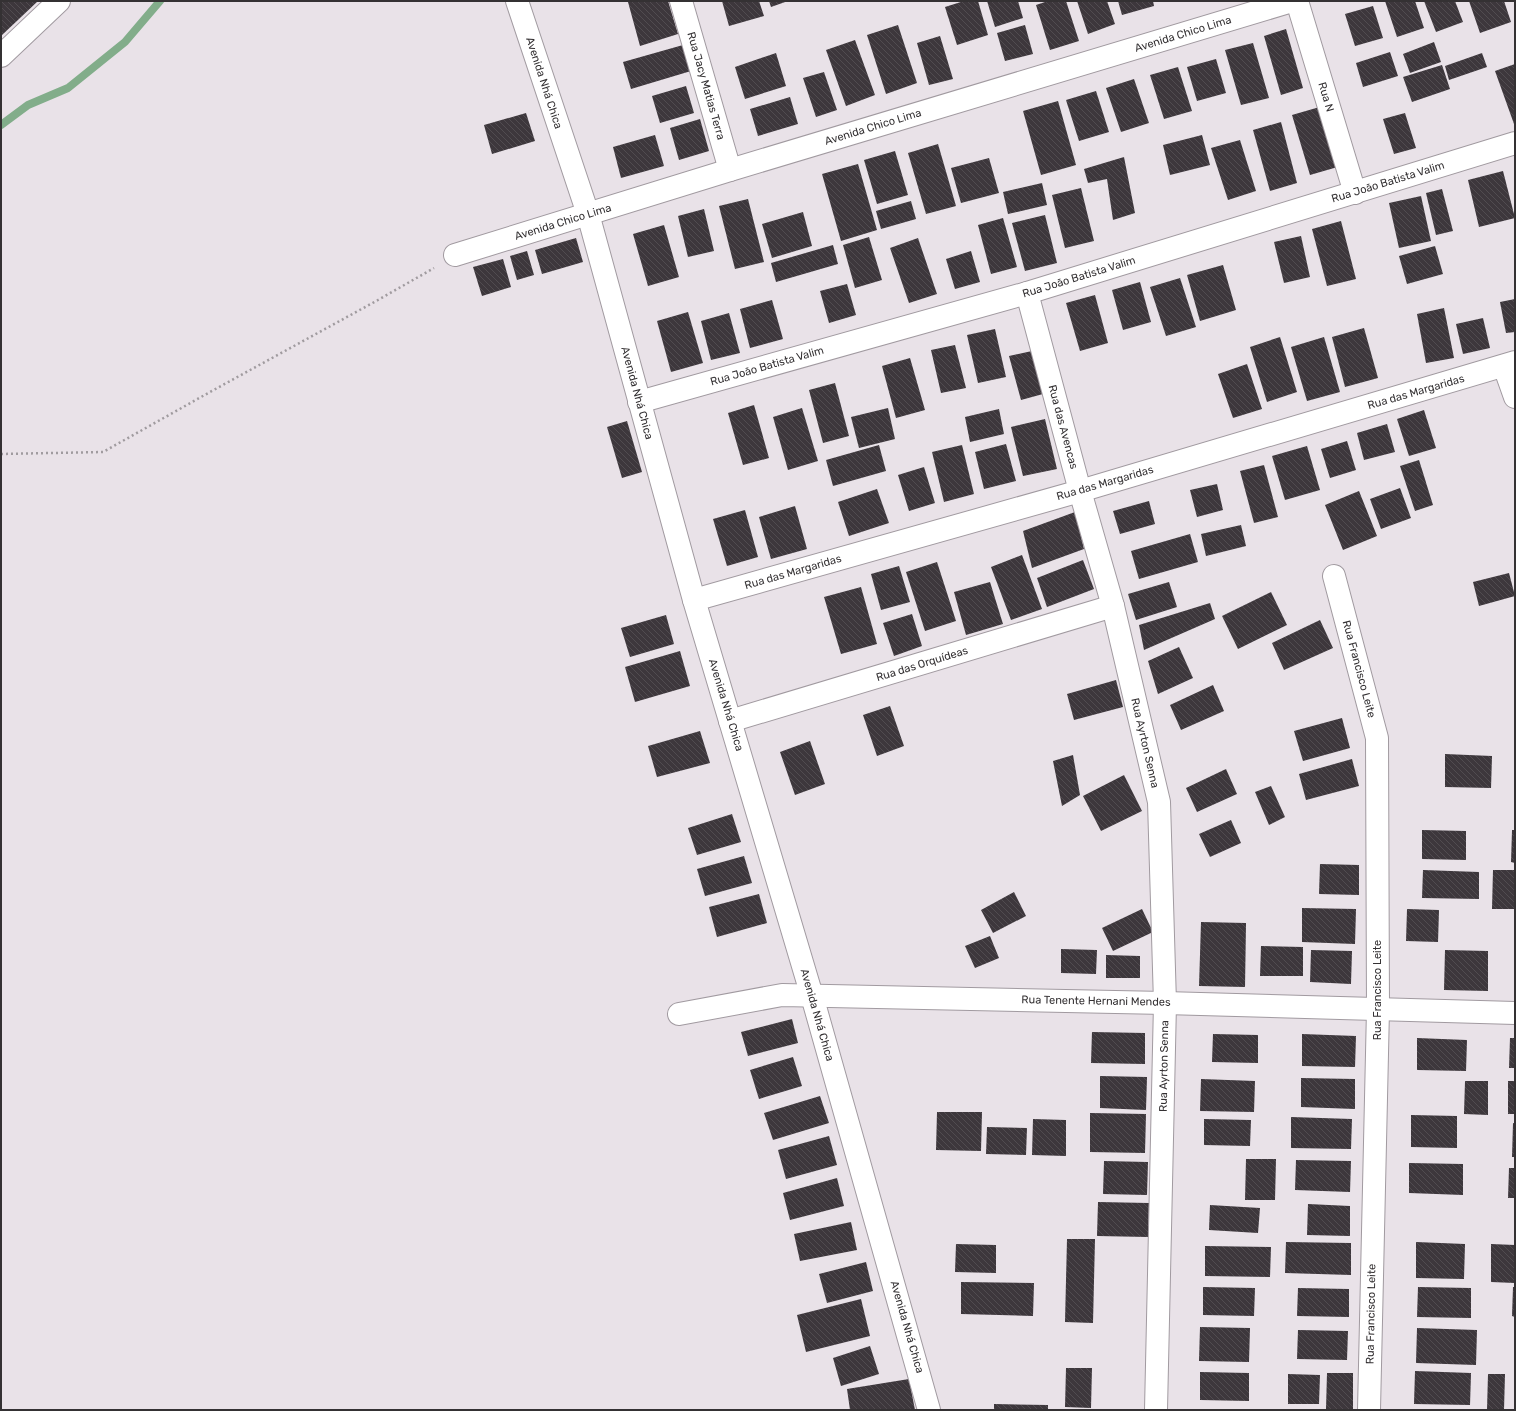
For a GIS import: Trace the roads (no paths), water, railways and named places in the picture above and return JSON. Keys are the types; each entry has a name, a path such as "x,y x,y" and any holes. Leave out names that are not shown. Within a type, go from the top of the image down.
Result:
{"street":[{"path":"1,56 59,1"},
{"name":"Avenida Nhá Chica","path":"517,1 588,214 694,600 812,996 930,1410"},
{"name":"Rua Jacy Matias Terra","path":"682,1 730,170"},
{"name":"Avenida Chico Lima","path":"455,255 730,170 1292,1"},
{"name":"Rua N","path":"1297,1 1355,193"},
{"name":"Rua João Batista Valim","path":"639,402 1027,293 1515,143"},
{"name":"Rua das Avencas","path":"1027,293 1113,606"},
{"path":"1510,364 1515,397"},
{"name":"Rua das Margaridas","path":"694,600 1080,490 1510,364"},
{"name":"Rua Francisco Leite","path":"1334,576 1377,738 1378,1009 1369,1410"},
{"name":"Rua das Orquídeas","path":"730,721 1113,606"},
{"name":"Rua Ayrton Senna","path":"1113,606 1159,802 1165,1003 1156,1410"},
{"name":"Rua Tenente Hernani Mendes","path":"679,1014 782,995 1165,1003 1515,1013"}],"waterway":[{"path":"1,125 28,105 68,88 125,42 160,1"}]}
